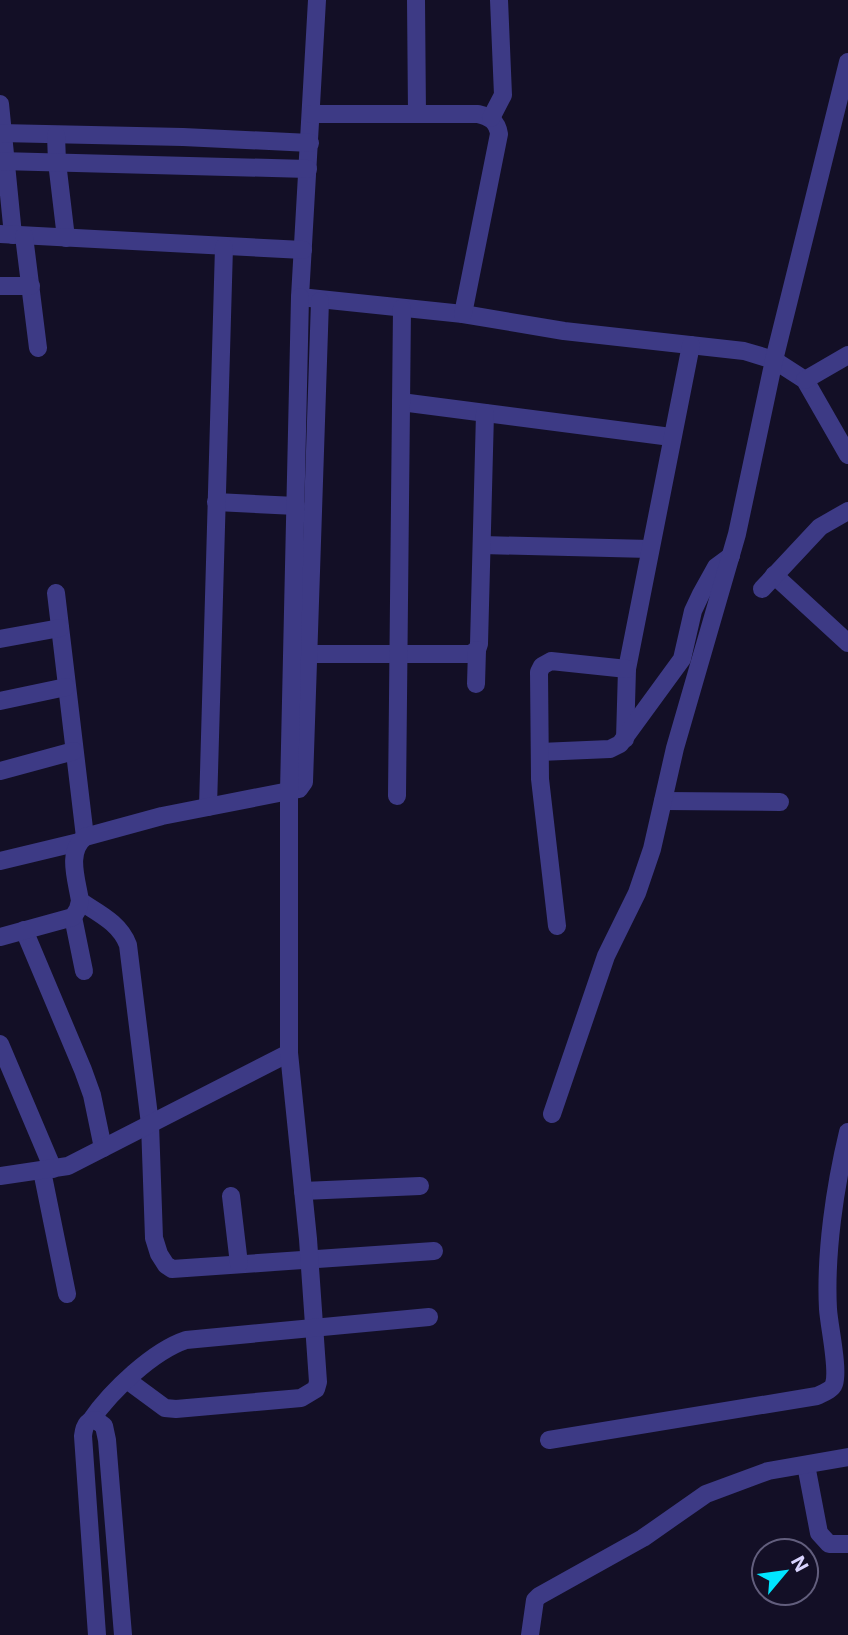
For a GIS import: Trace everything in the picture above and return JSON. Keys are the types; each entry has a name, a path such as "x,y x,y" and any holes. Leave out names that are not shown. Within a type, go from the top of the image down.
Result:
{"street":[{"path":"127,1380 165,1408 176,1409 301,1398 316,1389 318,1382 289,1053 289,791 300,297 317,0"},
{"path":"416,0 418,114"},
{"path":"491,118 503,95 499,0"},
{"path":"552,1114 606,956 645,873 675,748 731,555 774,360 848,62"},
{"path":"0,104 12,235 31,286 38,348"},
{"path":"311,114 478,114 491,118 498,127 499,134 463,314"},
{"path":"2,147 310,143"},
{"path":"2,147 56,147 308,169"},
{"path":"56,147 66,238"},
{"path":"12,235 303,250"},
{"path":"208,807 224,247"},
{"path":"0,286 31,286"},
{"path":"300,297 463,314 564,331 744,351 774,360 805,380 848,455"},
{"path":"0,861 162,816 299,789 304,782 320,300"},
{"path":"397,796 402,308"},
{"path":"625,738 627,669 691,345"},
{"path":"805,380 848,355"},
{"path":"401,402 671,437"},
{"path":"476,684 485,413"},
{"path":"297,451 315,453"},
{"path":"216,502 296,506"},
{"path":"762,589 820,527 848,511"},
{"path":"482,545 650,549"},
{"path":"540,752 610,749 625,738 682,659 693,611 701,594 716,567 731,555"},
{"path":"774,575 848,643"},
{"path":"56,593 82,840 73,853 76,909 84,971"},
{"path":"0,639 60,628"},
{"path":"309,654 470,654 477,650"},
{"path":"557,926 540,779 539,672 542,666 551,661 627,669"},
{"path":"0,701 66,687"},
{"path":"0,771 74,751"},
{"path":"663,800 780,802"},
{"path":"0,937 76,909 113,922 125,936 150,1124 154,1238 166,1265 172,1269 434,1251"},
{"path":"24,930 83,1070 92,1095 103,1148"},
{"path":"0,1044 48,1170 67,1294"},
{"path":"0,1176 68,1166 289,1053"},
{"path":"549,1440 817,1396 831,1389 834,1384 834,1371 828,1308 830,1238 848,1132"},
{"path":"303,1191 420,1186"},
{"path":"231,1196 239,1264"},
{"path":"97,1635 83,1436 85,1425 108,1395 174,1344 186,1340 429,1317"},
{"path":"91,1420 104,1426 107,1440 123,1635"},
{"path":"530,1635 536,1600 544,1592 632,1545 706,1494 768,1471 848,1457"},
{"path":"806,1465 819,1533 829,1544 848,1544"}]}
